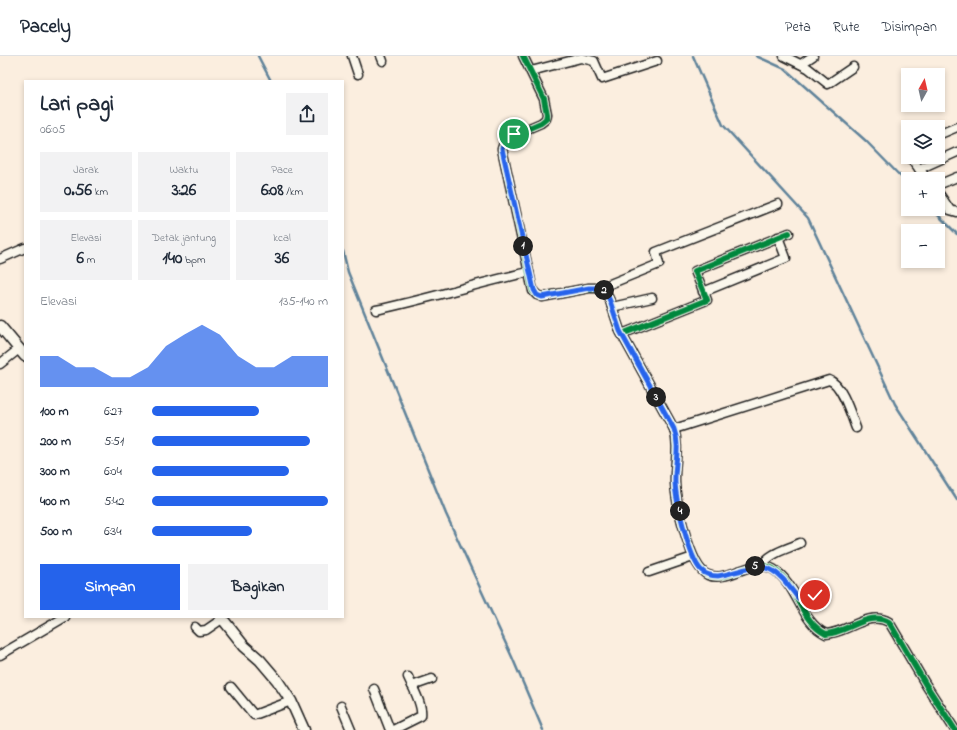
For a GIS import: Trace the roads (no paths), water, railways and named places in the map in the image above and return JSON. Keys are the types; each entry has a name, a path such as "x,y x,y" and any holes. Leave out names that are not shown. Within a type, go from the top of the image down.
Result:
{"street":[{"path":"352,56 358,74"},
{"path":"523,56 544,99 547,108 546,118 541,123 506,138 502,149 529,272 537,295 542,297 589,288 600,288 659,264 656,252 778,204"},
{"path":"784,56 808,68 828,84 853,67"},
{"path":"801,64 813,56"},
{"path":"531,71 580,57 594,61 602,79 657,61"},
{"path":"945,132 957,127"},
{"path":"919,169 957,152"},
{"path":"915,164 921,172"},
{"path":"945,182 957,177"},
{"path":"945,202 950,210 957,212"},
{"path":"622,334 707,300 695,271 789,233"},
{"path":"703,292 786,258 778,237"},
{"path":"0,259 24,248"},
{"path":"376,310 408,304 494,280 529,272"},
{"path":"600,288 605,290 622,334 674,429 678,444 675,485 679,508 693,557 700,570 711,576 720,576 755,566 762,566 772,569 779,575 798,598 814,626 826,634 840,632 873,618 889,622 926,685 956,730"},
{"path":"612,307 652,298"},
{"path":"0,326 22,353 0,364"},
{"path":"674,429 829,380 834,383 842,394 856,428"},
{"path":"762,566 767,558 800,544"},
{"path":"649,572 693,557"},
{"path":"798,598 813,593 818,598"},
{"path":"0,655 63,618"},
{"path":"195,627 199,631 204,631 222,618 244,646 272,673 291,701 304,730"},
{"path":"393,730 421,716 422,712 408,677"},
{"path":"412,686 432,679"},
{"path":"231,687 254,715 291,701"},
{"path":"374,689 390,730"},
{"path":"341,706 351,730"}],"waterway":[{"path":"258,56 270,80"},
{"path":"693,56 723,125 808,218 895,404 957,500"},
{"path":"756,56 785,69 866,141 901,177"},
{"path":"939,216 957,234"},
{"path":"344,255 348,272 446,514 512,657 543,730"}]}
